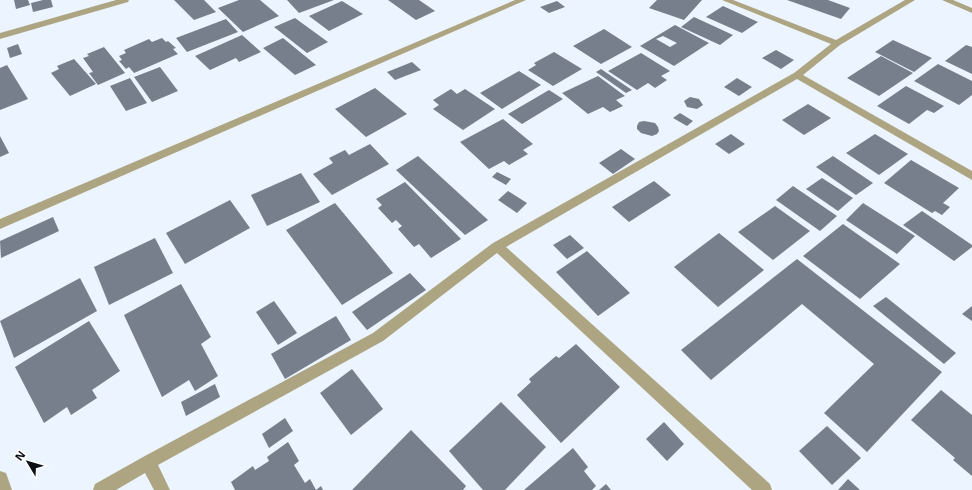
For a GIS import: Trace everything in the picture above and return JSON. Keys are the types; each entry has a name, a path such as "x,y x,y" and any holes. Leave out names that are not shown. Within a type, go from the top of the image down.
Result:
{"street":[{"path":"0,36 125,0"},
{"path":"0,224 522,0"},
{"path":"726,0 837,42"},
{"path":"101,490 148,462 378,336 497,246 797,75 837,42 911,0"},
{"path":"946,0 972,10"},
{"path":"797,75 972,176"},
{"path":"497,246 764,490"},
{"path":"148,462 162,490"},
{"path":"0,479 4,490"}],"building":[{"path":"14,0 28,0 30,5 16,9"},
{"path":"51,0 53,7 33,12 31,3"},
{"path":"174,0 204,0 216,12 194,20"},
{"path":"239,0 260,0 279,16 243,32 218,8"},
{"path":"287,0 334,0 299,13"},
{"path":"388,0 419,0 435,11 416,20"},
{"path":"657,0 702,0 684,20 649,8"},
{"path":"787,0 828,0 850,8 841,19"},
{"path":"342,1 363,14 329,31 309,16"},
{"path":"557,1 565,7 549,13 540,7"},
{"path":"723,6 758,22 742,33 706,17"},
{"path":"694,17 733,35 720,45 681,27"},
{"path":"295,18 328,42 307,53 274,27"},
{"path":"226,19 238,32 187,52 176,38"},
{"path":"675,25 709,43 674,66 640,46","holes":["663,36 677,43 670,47 656,39"]},
{"path":"604,29 632,47 601,64 573,46"},
{"path":"242,35 261,52 239,62 236,58 210,70 195,56"},
{"path":"162,38 176,48 173,49 178,54 134,73 129,67 126,69 119,61 122,60 119,56 126,53 124,50 149,39 152,42"},
{"path":"283,38 316,65 295,75 263,48"},
{"path":"893,40 932,58 914,72 875,52"},
{"path":"18,44 22,54 10,58 7,48"},
{"path":"966,45 972,47 972,74 945,61"},
{"path":"104,47 125,73 98,85 89,73 93,72 83,58 89,56 87,54"},
{"path":"776,50 794,60 781,69 762,58"},
{"path":"554,52 582,69 553,86 528,70 536,65 534,63"},
{"path":"641,53 670,71 661,76 667,80 655,88 648,83 637,90 608,71"},
{"path":"881,56 913,73 879,96 847,78"},
{"path":"74,59 96,84 70,96 51,73 59,69 57,66"},
{"path":"412,62 421,70 395,80 387,72"},
{"path":"938,64 972,81 972,95 959,105 914,81"},
{"path":"7,65 28,99 0,110 0,68"},
{"path":"160,67 178,91 152,102 134,77"},
{"path":"601,69 632,90 626,93 596,72"},
{"path":"519,71 541,85 502,109 480,93"},
{"path":"598,76 625,96 616,100 623,106 610,112 603,107 588,114 562,93"},
{"path":"130,78 147,103 126,111 110,86"},
{"path":"737,78 752,87 739,96 724,87"},
{"path":"906,86 944,106 934,113 927,110 909,124 877,106"},
{"path":"375,88 407,114 366,137 335,109"},
{"path":"451,89 457,94 465,89 495,109 463,130 433,109 439,105 433,100"},
{"path":"549,90 563,99 522,124 508,114"},
{"path":"690,97 699,99 703,105 697,109 687,107 684,101"},
{"path":"808,104 831,118 804,135 782,120"},
{"path":"680,113 693,121 687,126 673,118"},
{"path":"503,119 533,144 523,150 528,154 509,165 504,161 489,169 460,142"},
{"path":"644,121 655,123 659,131 657,134 652,136 641,133 637,129 639,122"},
{"path":"731,134 745,144 729,154 715,144"},
{"path":"875,134 908,154 879,175 846,153"},
{"path":"0,136 9,153 0,157"},
{"path":"370,144 389,164 332,195 313,174 333,163 329,158 345,150 349,155"},
{"path":"621,149 635,159 613,174 599,163"},
{"path":"418,156 488,220 465,235 396,170"},
{"path":"833,156 873,183 856,195 816,167"},
{"path":"911,160 959,188 943,203 950,207 942,215 935,211 932,213 884,183"},
{"path":"497,172 511,179 506,185 492,177"},
{"path":"301,173 320,202 267,226 251,195"},
{"path":"822,178 853,198 838,211 806,189"},
{"path":"654,181 671,195 629,222 612,207"},
{"path":"405,182 461,239 431,258 419,244 414,247 398,229 402,226 396,220 392,223 378,208 382,205 376,199"},
{"path":"793,186 837,216 820,231 776,200"},
{"path":"508,191 527,203 517,213 498,200"},
{"path":"230,200 250,228 185,264 166,233"},
{"path":"335,203 393,273 342,305 286,230"},
{"path":"863,203 915,236 897,254 846,220"},
{"path":"775,206 810,231 773,260 738,232"},
{"path":"922,211 972,245 972,247 954,261 903,225"},
{"path":"53,217 59,231 1,258 0,241"},
{"path":"843,224 900,264 860,299 803,256"},
{"path":"719,233 764,270 718,307 674,267"},
{"path":"570,235 584,248 567,259 553,245"},
{"path":"155,238 173,273 109,305 94,267"},
{"path":"587,251 630,293 598,316 556,272"},
{"path":"797,259 942,372 867,452 824,413 874,364 802,304 711,380 681,350"},
{"path":"410,273 426,290 367,330 352,312"},
{"path":"80,278 97,311 14,358 0,321"},
{"path":"181,284 211,337 201,344 218,376 195,391 189,380 162,397 124,315"},
{"path":"886,297 956,353 944,364 873,306"},
{"path":"274,301 297,333 278,345 256,312"},
{"path":"972,306 972,321 962,314"},
{"path":"336,316 351,340 285,379 271,354"},
{"path":"89,321 120,371 92,390 97,398 71,415 67,407 44,423 15,367"},
{"path":"576,344 620,387 561,443 517,395 531,382 529,379 556,356 559,358"},
{"path":"352,369 383,409 351,435 320,393"},
{"path":"215,384 220,397 186,416 181,402"},
{"path":"941,390 972,415 972,476 953,460 955,458 911,420"},
{"path":"501,402 546,447 505,490 483,490 449,451"},
{"path":"285,418 293,431 269,448 262,434"},
{"path":"664,422 684,444 667,461 646,439"},
{"path":"827,426 861,458 832,485 799,451"},
{"path":"411,430 466,486 463,490 352,490"},
{"path":"288,442 299,461 294,465 305,483 310,479 316,490 235,490 231,482 253,466 255,470 269,461 267,457"},
{"path":"573,448 588,467 584,471 596,486 592,490 524,490"},
{"path":"848,479 860,490 838,490"},
{"path":"606,484 611,490 599,490"},
{"path":"321,486 323,490 316,490"}]}
